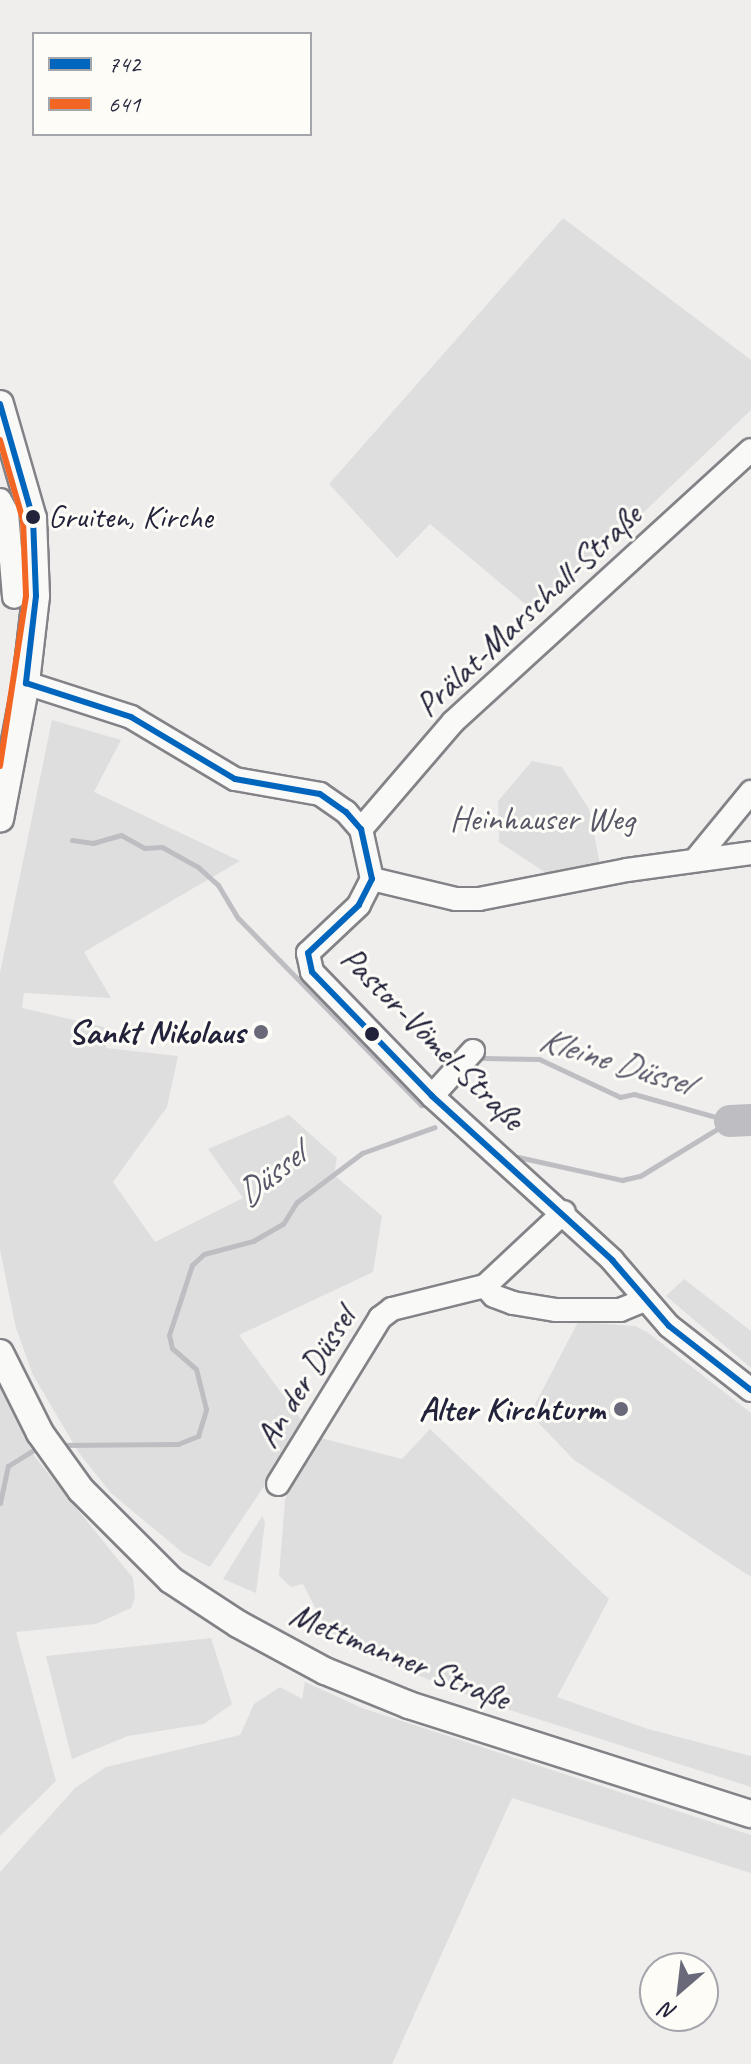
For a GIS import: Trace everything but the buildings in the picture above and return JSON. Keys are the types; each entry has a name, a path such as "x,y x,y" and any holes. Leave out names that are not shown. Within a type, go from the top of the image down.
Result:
{"main road":[{"path":"0,404 33,518 36,596 26,683 0,819"},
{"name":"Mettmanner Straße","path":"0,1353 40,1433 81,1490 171,1580 303,1660 437,1715 751,1814"}],"street":[{"name":"Prälat-Marschall-Straße","path":"361,829 453,722 751,450"},
{"path":"0,500 7,513 14,597"},
{"path":"26,683 131,717 235,779 320,794 361,829 372,879 456,899 479,899 696,859 751,853"},
{"path":"696,859 751,792"},
{"name":"Pastor-Vömel-Straße","path":"372,879 359,905 314,945 308,963 432,1096 564,1212 645,1300"},
{"path":"432,1096 473,1051"},
{"path":"564,1212 485,1286 494,1296 556,1310 620,1310 645,1300 669,1326 751,1390"},
{"name":"An der Düssel","path":"278,1484 380,1318 392,1309 485,1286"}],"green space":[{"path":"563,218 751,360 751,410 537,614 430,524 397,558 329,484"},
{"path":"52,720 121,740 94,792 240,861 84,952 111,998 24,993 22,1008 104,1027 106,1048 178,1056 167,1107 113,1182 155,1242 243,1198 208,1149 289,1115 337,1158 334,1175 382,1216 373,1272 239,1335 305,1425 210,1567 183,1553 111,1493 79,1453 33,1375 16,1328 0,1250 0,973"},
{"name":"Heinhauser Weg","path":"532,761 562,767 589,809 600,864 549,875 499,842 498,801"},
{"path":"684,1279 751,1331 751,1368 666,1296"},
{"path":"578,1322 635,1326 647,1332 751,1413 751,1577 574,1460 530,1414"},
{"path":"0,1385 35,1457 133,1578 135,1598 131,1608 96,1624 16,1632 56,1781 0,1836"},
{"path":"430,1429 609,1599 557,1697 648,1729 751,1756 751,1787 491,1704 333,1642 303,1584 291,1587 279,1576 285,1500 313,1436 402,1459"},
{"path":"262,1516 265,1522 256,1593 223,1579"},
{"path":"211,1638 232,1704 204,1724 128,1736 72,1759 46,1656"},
{"path":"305,1682 362,1708 751,1835 751,1873 512,1798 392,2064 0,2064 0,1872 75,1788 106,1767 240,1735 254,1704 280,1687 302,1699"}],"waterway":[{"name":"Kleine Düssel","path":"72,840 93,843 121,835 144,848 162,847 198,867 218,885 238,918 421,1105 428,1104"},
{"name":"Kleine Düssel","path":"484,1058 539,1059 620,1097 634,1094 730,1121"},
{"name":"Düssel","path":"730,1121 751,1120"},
{"name":"Düssel","path":"518,1157 622,1180 640,1176 730,1121"},
{"name":"Düssel","path":"60,1445 178,1444 198,1436 206,1409 196,1369 172,1348 169,1335 192,1265 204,1254 253,1241 283,1224 297,1202 362,1153 435,1127"},
{"name":"Düssel","path":"0,1503 8,1466 38,1447"}],"transit line":[{"name":"742","path":"0,404 33,518 36,596 26,683"},
{"name":"641","path":"0,440 23,520 26,596 0,766"},
{"name":"742","path":"26,683 131,717 235,779 320,794 346,812 361,829 372,879 359,905 308,953 312,972 432,1096 612,1260 669,1326 751,1390"}],"place":[{"name":"Gruiten, Kirche","path":"33,517"},
{"name":"Sankt Nikolaus","path":"261,1032"},
{"name":"Alter Kirchturm","path":"621,1409"}]}
